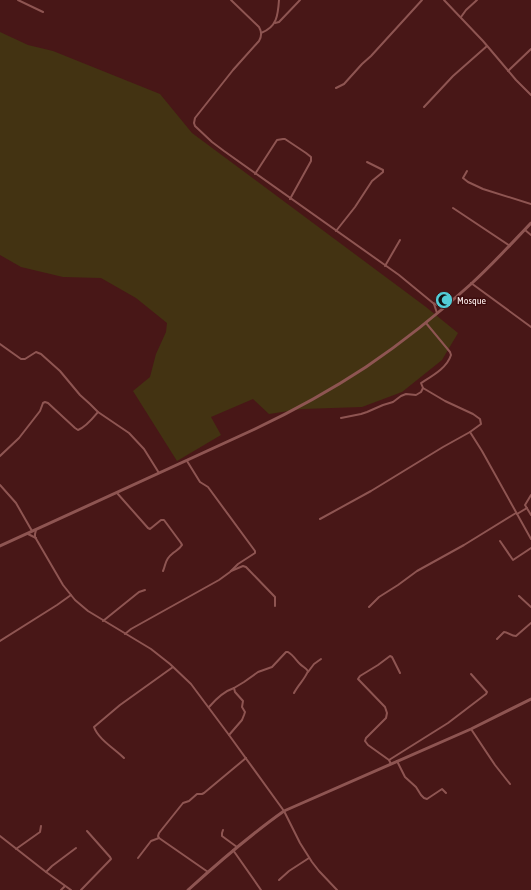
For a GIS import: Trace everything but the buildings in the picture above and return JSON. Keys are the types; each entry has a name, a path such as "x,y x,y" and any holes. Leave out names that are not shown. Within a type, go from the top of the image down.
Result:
{"street":[{"path":"18,0 43,12"},
{"path":"232,0 262,33"},
{"path":"232,0 237,1 236,5"},
{"path":"275,23 279,0"},
{"path":"300,0 278,22 262,33 259,41 233,70 195,118 194,124 212,142 385,266 433,303 444,307"},
{"path":"336,88 344,84 422,0"},
{"path":"444,0 531,95"},
{"path":"461,17 477,0"},
{"path":"424,107 453,76 487,46"},
{"path":"508,71 531,49"},
{"path":"256,174 278,140 285,139 303,151 311,157 311,161 290,199"},
{"path":"336,231 355,207 372,181 383,172 383,170 367,162"},
{"path":"466,172 463,176 464,179 474,185 531,204"},
{"path":"453,208 510,246"},
{"path":"0,546 187,461 275,419 365,367 412,333 471,284 531,223"},
{"path":"525,230 531,235"},
{"path":"385,266 400,240"},
{"path":"471,284 531,327"},
{"path":"433,303 437,313"},
{"path":"342,418 356,416 367,412 393,402 406,394 416,395 421,392 423,388 421,384 438,372 451,356 450,352 425,322"},
{"path":"0,344 21,359 25,359 34,352 39,353 60,371 80,395 98,412 125,430 136,440 144,449 159,473"},
{"path":"320,519 371,491 481,424 480,419 473,414 445,401 423,388"},
{"path":"0,456 19,438 40,411 45,402 78,430 82,429 98,412"},
{"path":"470,432 531,539"},
{"path":"187,461 200,482 208,487 255,551 230,572"},
{"path":"0,485 16,503 32,532"},
{"path":"117,493 148,528 150,529 161,520 164,520 182,545 171,554 166,561 163,571"},
{"path":"531,495 526,504 531,515"},
{"path":"369,607 379,597 417,572 516,513 527,508"},
{"path":"36,530 36,539 63,585 71,595 88,611 151,649 191,684 284,811 309,858 337,890"},
{"path":"28,534 36,539"},
{"path":"500,541 513,560 531,548"},
{"path":"125,634 131,629 243,566 246,567 275,597 275,606"},
{"path":"103,621 140,592 145,590"},
{"path":"0,641 71,595"},
{"path":"519,596 531,608"},
{"path":"497,639 504,632 516,636 531,623"},
{"path":"209,707 230,689 244,682 258,672 272,667 286,652 290,653 301,665 309,669"},
{"path":"400,673 392,657 390,656 360,676 358,679 385,707 387,713 387,717 384,721 366,738 365,742 390,762 397,761 471,729 531,700"},
{"path":"294,693 308,673 309,669 321,659"},
{"path":"124,758 106,743 96,732 94,727 120,705 173,667"},
{"path":"188,890 233,850 284,811 390,762 448,723 486,694 487,692 471,674"},
{"path":"229,735 242,720 245,713 242,707 242,700 234,691 234,688"},
{"path":"471,729 495,765 510,784"},
{"path":"159,838 159,832 183,804 189,801 196,794 204,793 246,758"},
{"path":"397,761 405,777 416,787 425,799 442,789 446,793"},
{"path":"16,850 40,832 41,826"},
{"path":"223,830 223,837 237,847"},
{"path":"81,890 111,859 87,831"},
{"path":"0,836 16,850 71,890"},
{"path":"138,858 151,841 159,838"},
{"path":"159,838 208,872"},
{"path":"46,872 76,848"},
{"path":"233,850 261,890"},
{"path":"279,880 288,871 309,858"},
{"path":"61,890 65,886"}],"shaded area":[{"path":"0,32 28,45 53,51 160,94 192,133 426,307 458,333 442,360 402,392 362,407 302,409 269,414 253,399 211,417 221,435 177,461 133,391 150,377 156,354 166,332 167,323 136,298 101,278 63,277 21,267 0,255"}],"place":[{"name":"Mosque","path":"444,300"}]}
